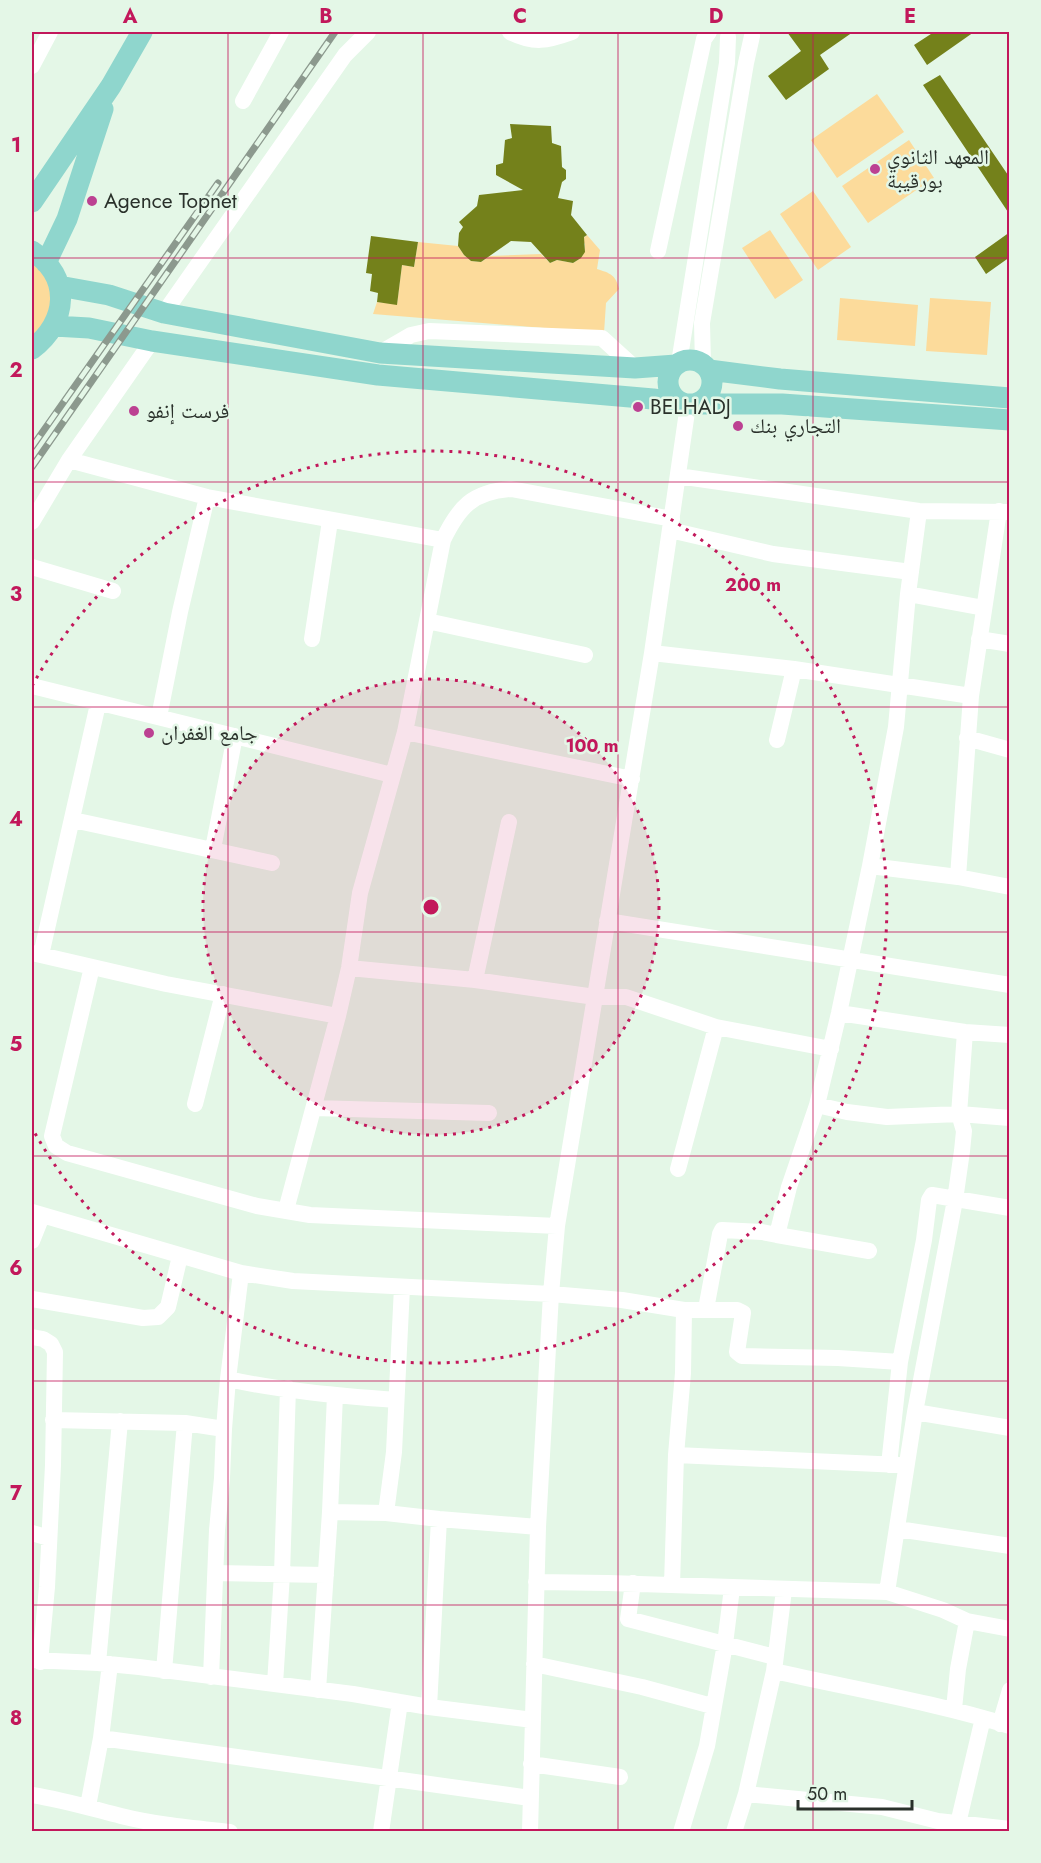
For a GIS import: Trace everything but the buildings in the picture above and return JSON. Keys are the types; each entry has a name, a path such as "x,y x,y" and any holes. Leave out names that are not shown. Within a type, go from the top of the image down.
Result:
{"main road":[{"path":"32,202 111,86 142,32"},
{"path":"32,349 54,326 60,307 59,286 54,274 39,257 67,219 111,86"},
{"path":"59,286 109,295 160,311 380,353 635,368 678,364 690,360 706,367 780,378 1010,398"},
{"path":"54,326 89,328 152,341 378,375 688,404 782,404 1010,420"},
{"path":"678,364 668,376 668,389 676,400 688,404 707,397 711,391 712,377 706,367"}],"street":[{"path":"32,66 50,32"},
{"path":"243,101 281,32"},
{"path":"160,311 345,55 368,32"},
{"path":"510,32 520,37 540,41 573,32"},
{"path":"658,251 704,39 708,32"},
{"path":"727,34 740,43 745,42 754,33"},
{"path":"706,367 702,323 746,63 754,33"},
{"path":"678,364 728,63 727,34"},
{"path":"32,522 69,460 152,341"},
{"path":"530,1832 538,1527 550,1294 557,1227 632,779 688,404"},
{"path":"69,460 207,497 443,540"},
{"path":"678,476 919,511 1004,512 984,608 971,696 958,877"},
{"path":"286,1210 338,1016 349,968 360,893 405,732 443,540 454,518 466,504 476,497 497,490 511,489 671,525 773,554 910,572"},
{"path":"159,717 180,612 207,497"},
{"path":"777,1235 789,1187 817,1105 870,866 896,727 910,572 919,511"},
{"path":"312,639 330,521"},
{"path":"32,567 113,591"},
{"path":"908,594 984,608"},
{"path":"427,621 585,655"},
{"path":"979,639 1010,644"},
{"path":"652,653 794,669 971,696"},
{"path":"777,740 794,669"},
{"path":"32,686 392,775"},
{"path":"98,704 73,820 36,954 92,968 338,1016"},
{"path":"405,732 632,779"},
{"path":"213,849 235,736"},
{"path":"967,738 1010,750"},
{"path":"73,820 272,863"},
{"path":"475,980 509,822"},
{"path":"870,866 958,877 1010,887"},
{"path":"607,921 1010,985"},
{"path":"92,968 52,1136 56,1146 67,1153 257,1206 310,1215 557,1227"},
{"path":"349,968 475,980 595,997 626,997 716,1027 831,1049"},
{"path":"195,1104 223,994"},
{"path":"839,1013 965,1032 1010,1035"},
{"path":"678,1169 716,1027"},
{"path":"887,1592 915,1413 955,1200 964,1131 959,1114 965,1032"},
{"path":"817,1105 847,1112 887,1117 959,1114 1010,1118"},
{"path":"314,1108 489,1113"},
{"path":"889,1465 900,1362 924,1240 929,1200 932,1195 1010,1208"},
{"path":"32,1241 37,1214 241,1273 293,1281 550,1294 622,1300 684,1310 737,1310 743,1313 737,1352 742,1356 900,1362"},
{"path":"706,1309 722,1230 762,1232 869,1251"},
{"path":"32,1299 143,1318 158,1317 168,1307 180,1256"},
{"path":"211,1677 224,1429 241,1273"},
{"path":"386,1513 394,1452 402,1287"},
{"path":"672,1585 684,1310"},
{"path":"32,1337 43,1339 51,1344 55,1352 53,1465 47,1587 36,1661 104,1664 275,1684 533,1720"},
{"path":"228,1378 247,1383 396,1401"},
{"path":"275,1684 282,1574 288,1388"},
{"path":"318,1690 335,1395"},
{"path":"915,1413 1010,1428"},
{"path":"53,1420 185,1423 224,1429"},
{"path":"88,1806 101,1738 120,1421"},
{"path":"164,1671 185,1423"},
{"path":"676,1455 906,1466"},
{"path":"330,1512 386,1513 538,1527"},
{"path":"429,1707 439,1519"},
{"path":"898,1529 1010,1546"},
{"path":"32,1533 49,1538"},
{"path":"216,1573 326,1575"},
{"path":"536,1582 887,1592 943,1610 967,1621 1010,1629"},
{"path":"633,1583 628,1619 725,1644 775,1664 886,1696 954,1709 1005,1725 1010,1690"},
{"path":"681,1832 707,1746 712,1706 725,1644 732,1588"},
{"path":"734,1832 746,1794 775,1664 784,1590"},
{"path":"954,1709 958,1669 967,1621"},
{"path":"534,1665 642,1687 712,1706"},
{"path":"381,1832 400,1702"},
{"path":"957,1828 983,1718"},
{"path":"101,1738 530,1798"},
{"path":"531,1764 620,1777"},
{"path":"746,1794 882,1807 957,1828 1010,1829"},
{"path":"32,1795 88,1806 167,1828 230,1832"}],"shaded area":[{"path":"877,94 904,132 837,178 811,140"},
{"path":"909,140 934,178 868,223 842,186"},
{"path":"813,191 851,247 818,270 780,214"},
{"path":"770,230 803,280 775,299 742,248"},
{"path":"587,235 600,250 597,269 612,275 619,289 606,303 604,333 373,314 377,302 397,304 402,265 414,267 418,242 458,246 471,261 481,262 490,256 541,254 550,263 557,260 573,263 584,254 585,244 581,240"},
{"path":"32,256 51,274 52,317 32,338"},
{"path":"840,298 918,305 915,346 837,340"},
{"path":"930,298 991,302 987,355 926,351"}],"railway":[{"path":"32,467 335,32"},
{"path":"32,447 218,183"}],"place":[{"name":"المعهد الثانوي بورقيبة","path":"875,169"},
{"name":"Agence Topnet","path":"92,201"},
{"name":"BELHADJ","path":"638,407"},
{"name":"فرست إنفو","path":"134,411"},
{"name":"التجاري بنك","path":"738,426"},
{"name":"جامع الغفران","path":"149,733"}]}
